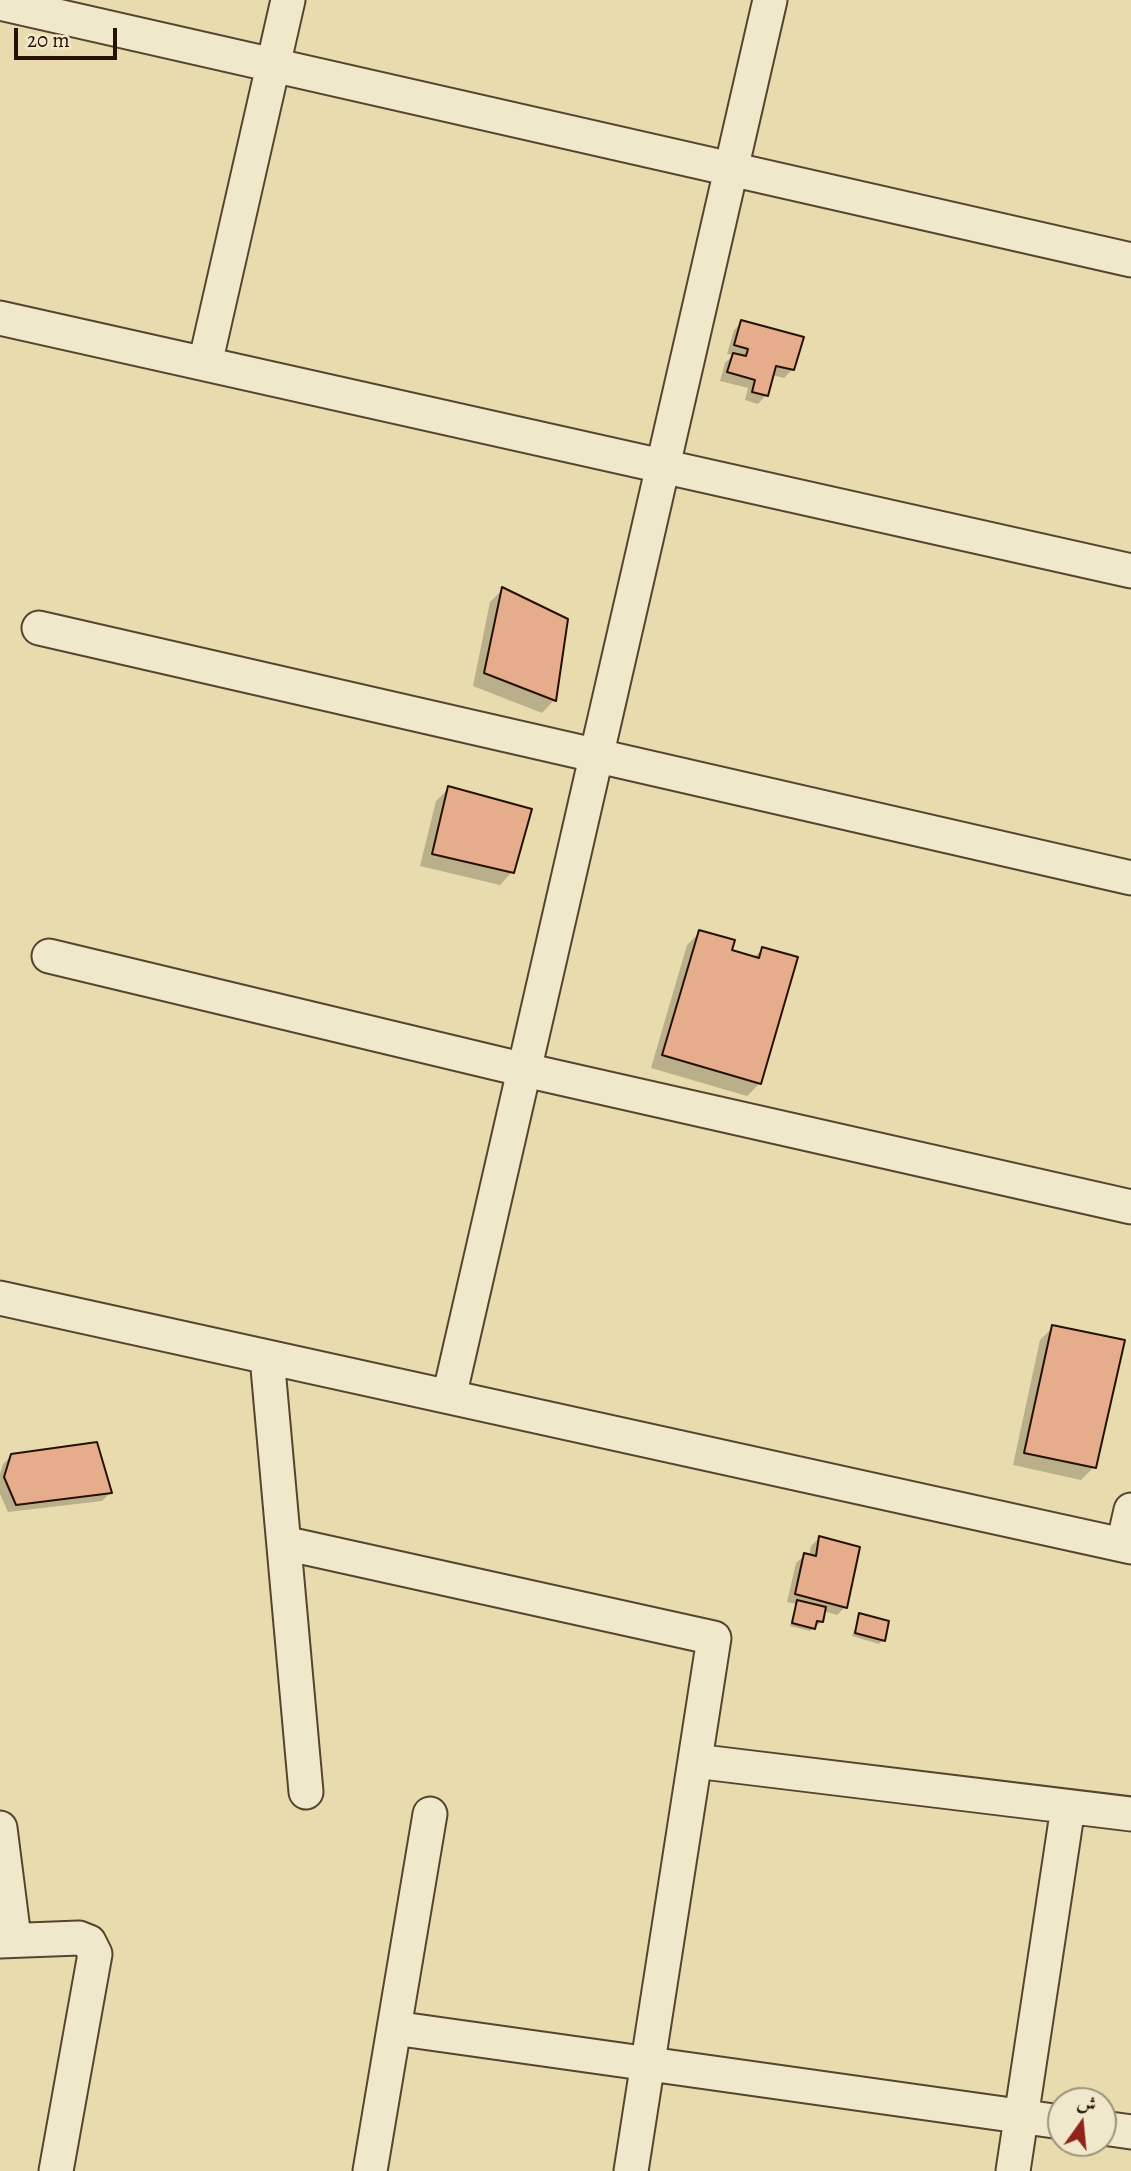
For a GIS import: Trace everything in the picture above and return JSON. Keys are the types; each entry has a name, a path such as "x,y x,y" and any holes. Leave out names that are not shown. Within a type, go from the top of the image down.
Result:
{"street":[{"path":"205,363 288,0"},
{"path":"449,1397 770,0"},
{"path":"0,3 1131,260"},
{"path":"0,318 1131,571"},
{"path":"39,628 597,758 1131,878"},
{"path":"49,956 525,1070 1131,1207"},
{"path":"0,1298 1127,1546 1131,1510"},
{"path":"267,1357 306,1792"},
{"path":"284,1543 714,1638 631,2171"},
{"path":"695,1761 1131,1814"},
{"path":"1013,2171 1068,1807"},
{"path":"370,2171 430,1814"},
{"path":"0,1828 7,1940 79,1938 89,1942 95,1954 56,2171"},
{"path":"394,2028 1047,2120"}],"building":[{"path":"741,320 804,337 794,370 776,366 768,396 752,392 755,380 727,372 733,353 746,356 748,349 734,345"},
{"path":"502,587 568,619 556,701 484,673"},
{"path":"448,786 532,809 514,873 432,854"},
{"path":"699,930 735,940 732,950 759,958 762,947 798,957 761,1084 662,1055"},
{"path":"1052,1325 1125,1340 1096,1468 1024,1453"},
{"path":"97,1442 112,1493 16,1505 4,1477 11,1454"},
{"path":"819,1536 860,1547 847,1608 795,1594 804,1553 816,1556"},
{"path":"797,1600 826,1607 823,1622 817,1621 815,1629 792,1623"},
{"path":"859,1613 889,1621 885,1641 855,1633"}]}
